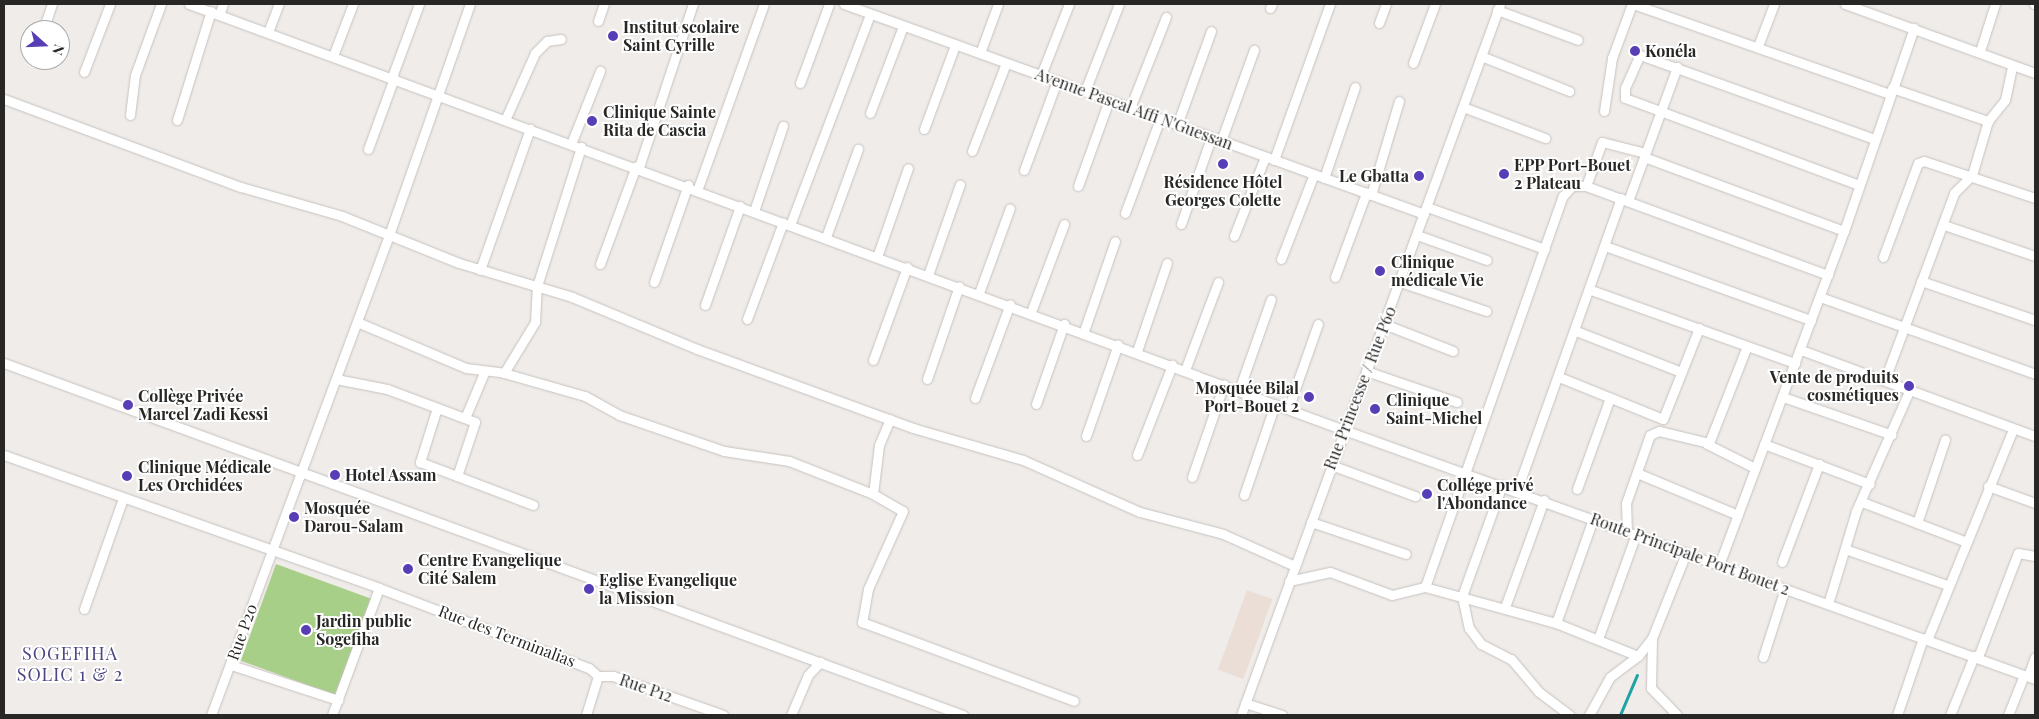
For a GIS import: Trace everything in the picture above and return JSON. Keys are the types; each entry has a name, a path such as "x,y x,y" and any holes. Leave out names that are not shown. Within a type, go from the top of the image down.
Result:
{"street":[{"path":"46,20 52,4"},
{"path":"84,72 110,4"},
{"path":"130,115 135,75 161,4"},
{"name":"Route Principale Port Bouet 2","path":"189,4 581,148 698,188 787,224 1084,331 1344,430 1517,490 2029,677"},
{"path":"176,120 215,13 223,4"},
{"path":"268,32 279,4"},
{"path":"333,56 353,4"},
{"path":"368,149 419,4"},
{"name":"Rue P20","path":"211,715 389,235 470,4"},
{"path":"598,21 604,4"},
{"path":"600,264 638,167 693,4"},
{"path":"698,188 764,4"},
{"path":"800,83 829,4"},
{"name":"Avenue Pascal Affi N'Guessan","path":"844,4 1368,194 1545,249"},
{"path":"980,53 998,4"},
{"path":"1040,75 1069,4"},
{"path":"1085,91 1118,4"},
{"path":"1274,160 1330,4"},
{"path":"1379,23 1386,4"},
{"path":"1413,63 1435,4"},
{"path":"1604,111 1612,58 1632,4 1891,91 1988,121"},
{"path":"1758,46 1774,4"},
{"path":"1845,4 1980,51 2035,74"},
{"path":"1980,51 1995,4"},
{"path":"1499,7 1578,40"},
{"name":"Rue Princesse / Rue P60","path":"1241,715 1499,7"},
{"path":"747,319 787,224 870,14"},
{"path":"1130,108 1166,17"},
{"path":"870,113 903,26"},
{"path":"1719,564 1801,350 1914,28"},
{"path":"1177,125 1211,31"},
{"path":"506,120 535,53 547,41 561,39"},
{"path":"924,129 955,45"},
{"path":"1221,141 1254,50"},
{"path":"1481,56 1569,91"},
{"path":"1858,185 1624,98 1625,88 1637,56 1677,67 1874,139"},
{"path":"972,151 1006,63"},
{"path":"1885,379 1921,280 1944,225 1954,193 1972,175 1988,121 2005,100 2012,66"},
{"path":"1517,490 1591,290 1605,246 1645,155 1677,67"},
{"path":"571,144 600,71"},
{"path":"1024,170 1057,81"},
{"path":"1324,178 1355,87"},
{"path":"4,99 192,169 305,203 480,270 537,286 890,419 1023,460 1116,503 1223,534 1295,566"},
{"path":"1078,186 1109,100"},
{"path":"1335,277 1368,194 1399,101"},
{"path":"1463,107 1544,138"},
{"path":"1125,213 1160,119"},
{"path":"754,211 783,126"},
{"path":"480,270 530,129"},
{"path":"1181,224 1211,138"},
{"path":"1586,186 1602,142 1645,155 1844,231"},
{"path":"504,374 535,322 537,286 581,148"},
{"path":"826,238 858,149"},
{"path":"1234,236 1265,157"},
{"path":"1883,257 1918,164 1924,161 1972,175 2035,198"},
{"path":"877,257 908,168"},
{"path":"1281,259 1314,174"},
{"path":"928,274 960,184"},
{"path":"654,282 688,185"},
{"path":"1425,587 1566,191 1586,186 1828,275"},
{"path":"705,305 740,206"},
{"path":"979,293 1010,208"},
{"path":"1031,312 1064,224"},
{"path":"1944,225 2035,256"},
{"path":"1417,235 1487,260"},
{"path":"1084,331 1115,241"},
{"path":"1605,246 1810,320"},
{"path":"1137,352 1167,263"},
{"path":"873,360 907,267"},
{"path":"1921,280 2035,318"},
{"path":"1186,370 1218,282"},
{"path":"1400,282 1486,311"},
{"path":"927,379 959,286"},
{"path":"1591,290 1795,363"},
{"path":"1820,297 2035,374"},
{"path":"1239,390 1271,300"},
{"path":"975,398 1010,304"},
{"path":"357,322 484,373 504,374 585,396 619,415 724,451 789,461 873,494 903,511 868,589 862,622 1074,701"},
{"path":"1036,404 1064,324"},
{"path":"1288,409 1318,324"},
{"path":"1384,324 1453,351"},
{"path":"1659,431 1699,328"},
{"path":"1576,331 1681,372"},
{"path":"1086,436 1118,344"},
{"path":"1707,444 1747,346"},
{"path":"1801,350 1885,379 2035,436"},
{"path":"4,363 963,715"},
{"path":"1137,455 1172,365"},
{"path":"1366,371 1457,402"},
{"path":"465,418 484,373"},
{"path":"1559,377 1663,419"},
{"path":"336,379 387,389 465,418 476,426 457,476"},
{"path":"1192,477 1224,384"},
{"path":"1828,604 1862,502 1910,389"},
{"path":"1783,397 1892,435"},
{"path":"1577,489 1610,398"},
{"path":"1244,495 1275,404"},
{"path":"437,408 420,462 533,505"},
{"path":"873,494 879,445 890,419"},
{"path":"1897,715 1925,639 2013,429"},
{"path":"1598,639 1632,532 1626,503 1650,435 1659,431 1707,444 1756,468"},
{"path":"1918,523 1946,440"},
{"path":"1764,444 1870,484"},
{"name":"Rue des Terminalias","path":"4,455 379,588 589,668 598,676"},
{"path":"1782,562 1819,464"},
{"path":"1331,465 1415,496"},
{"path":"1637,473 1738,514"},
{"path":"1502,485 1462,596 1474,637 1511,659 1539,692 1569,715"},
{"path":"1988,486 2035,503"},
{"path":"84,609 123,498"},
{"path":"1506,607 1544,500"},
{"path":"1862,502 1967,542"},
{"path":"1556,623 1593,518"},
{"path":"1311,522 1406,554"},
{"path":"1845,549 1947,585"},
{"path":"1589,715 1610,677 1638,656 1652,638 1686,553"},
{"path":"1950,715 1976,657 2018,553 2035,556"},
{"path":"1289,581 1330,572 1392,595 1425,587 1506,607 1556,623 1638,656"},
{"path":"332,715 379,588"},
{"path":"1763,657 1785,588"},
{"path":"1652,638 1651,688 1677,715"},
{"path":"2008,715 2029,677 2035,656"},
{"path":"791,715 808,675 820,662"},
{"path":"231,665 338,700"},
{"path":"586,715 598,676"},
{"name":"Rue P12","path":"598,676 613,676 723,715"},
{"path":"1245,703 1282,715"}],"shaded area":[{"path":"1247,590 1272,599 1243,679 1218,670"}],"green space":[{"name":"Jardin public Sogefiha","path":"276,564 372,599 337,696 241,661"}],"waterway":[{"path":"1620,715 1637,675"}],"place":[{"name":"Institut scolaire Saint Cyrille","path":"613,36"},
{"name":"Konéla","path":"1635,51"},
{"name":"Clinique Sainte Rita de Cascia","path":"592,121"},
{"name":"Résidence Hôtel Georges Colette","path":"1223,164"},
{"name":"EPP Port-Bouet 2 Plateau","path":"1504,174"},
{"name":"Le Gbatta","path":"1419,176"},
{"name":"Clinique médicale Vie","path":"1380,271"},
{"name":"Vente de produits cosmétiques","path":"1909,386"},
{"name":"Mosquée Bilal Port-Bouet 2","path":"1309,397"},
{"name":"Collège Privée Marcel Zadi Kessi","path":"128,405"},
{"name":"Clinique Saint-Michel","path":"1375,409"},
{"name":"Hotel Assam","path":"335,475"},
{"name":"Clinique Médicale Les Orchidées","path":"127,476"},
{"name":"Collége privé l'Abondance","path":"1427,494"},
{"name":"Mosquée Darou-Salam","path":"294,517"},
{"name":"Centre Evangelique Cité Salem","path":"408,569"},
{"name":"Eglise Evangelique la Mission","path":"589,589"},
{"name":"Jardin public Sogefiha","path":"306,630"}],"district":[{"name":"SOGEFIHA SOLIC 1 & 2","path":"70,664"}]}
